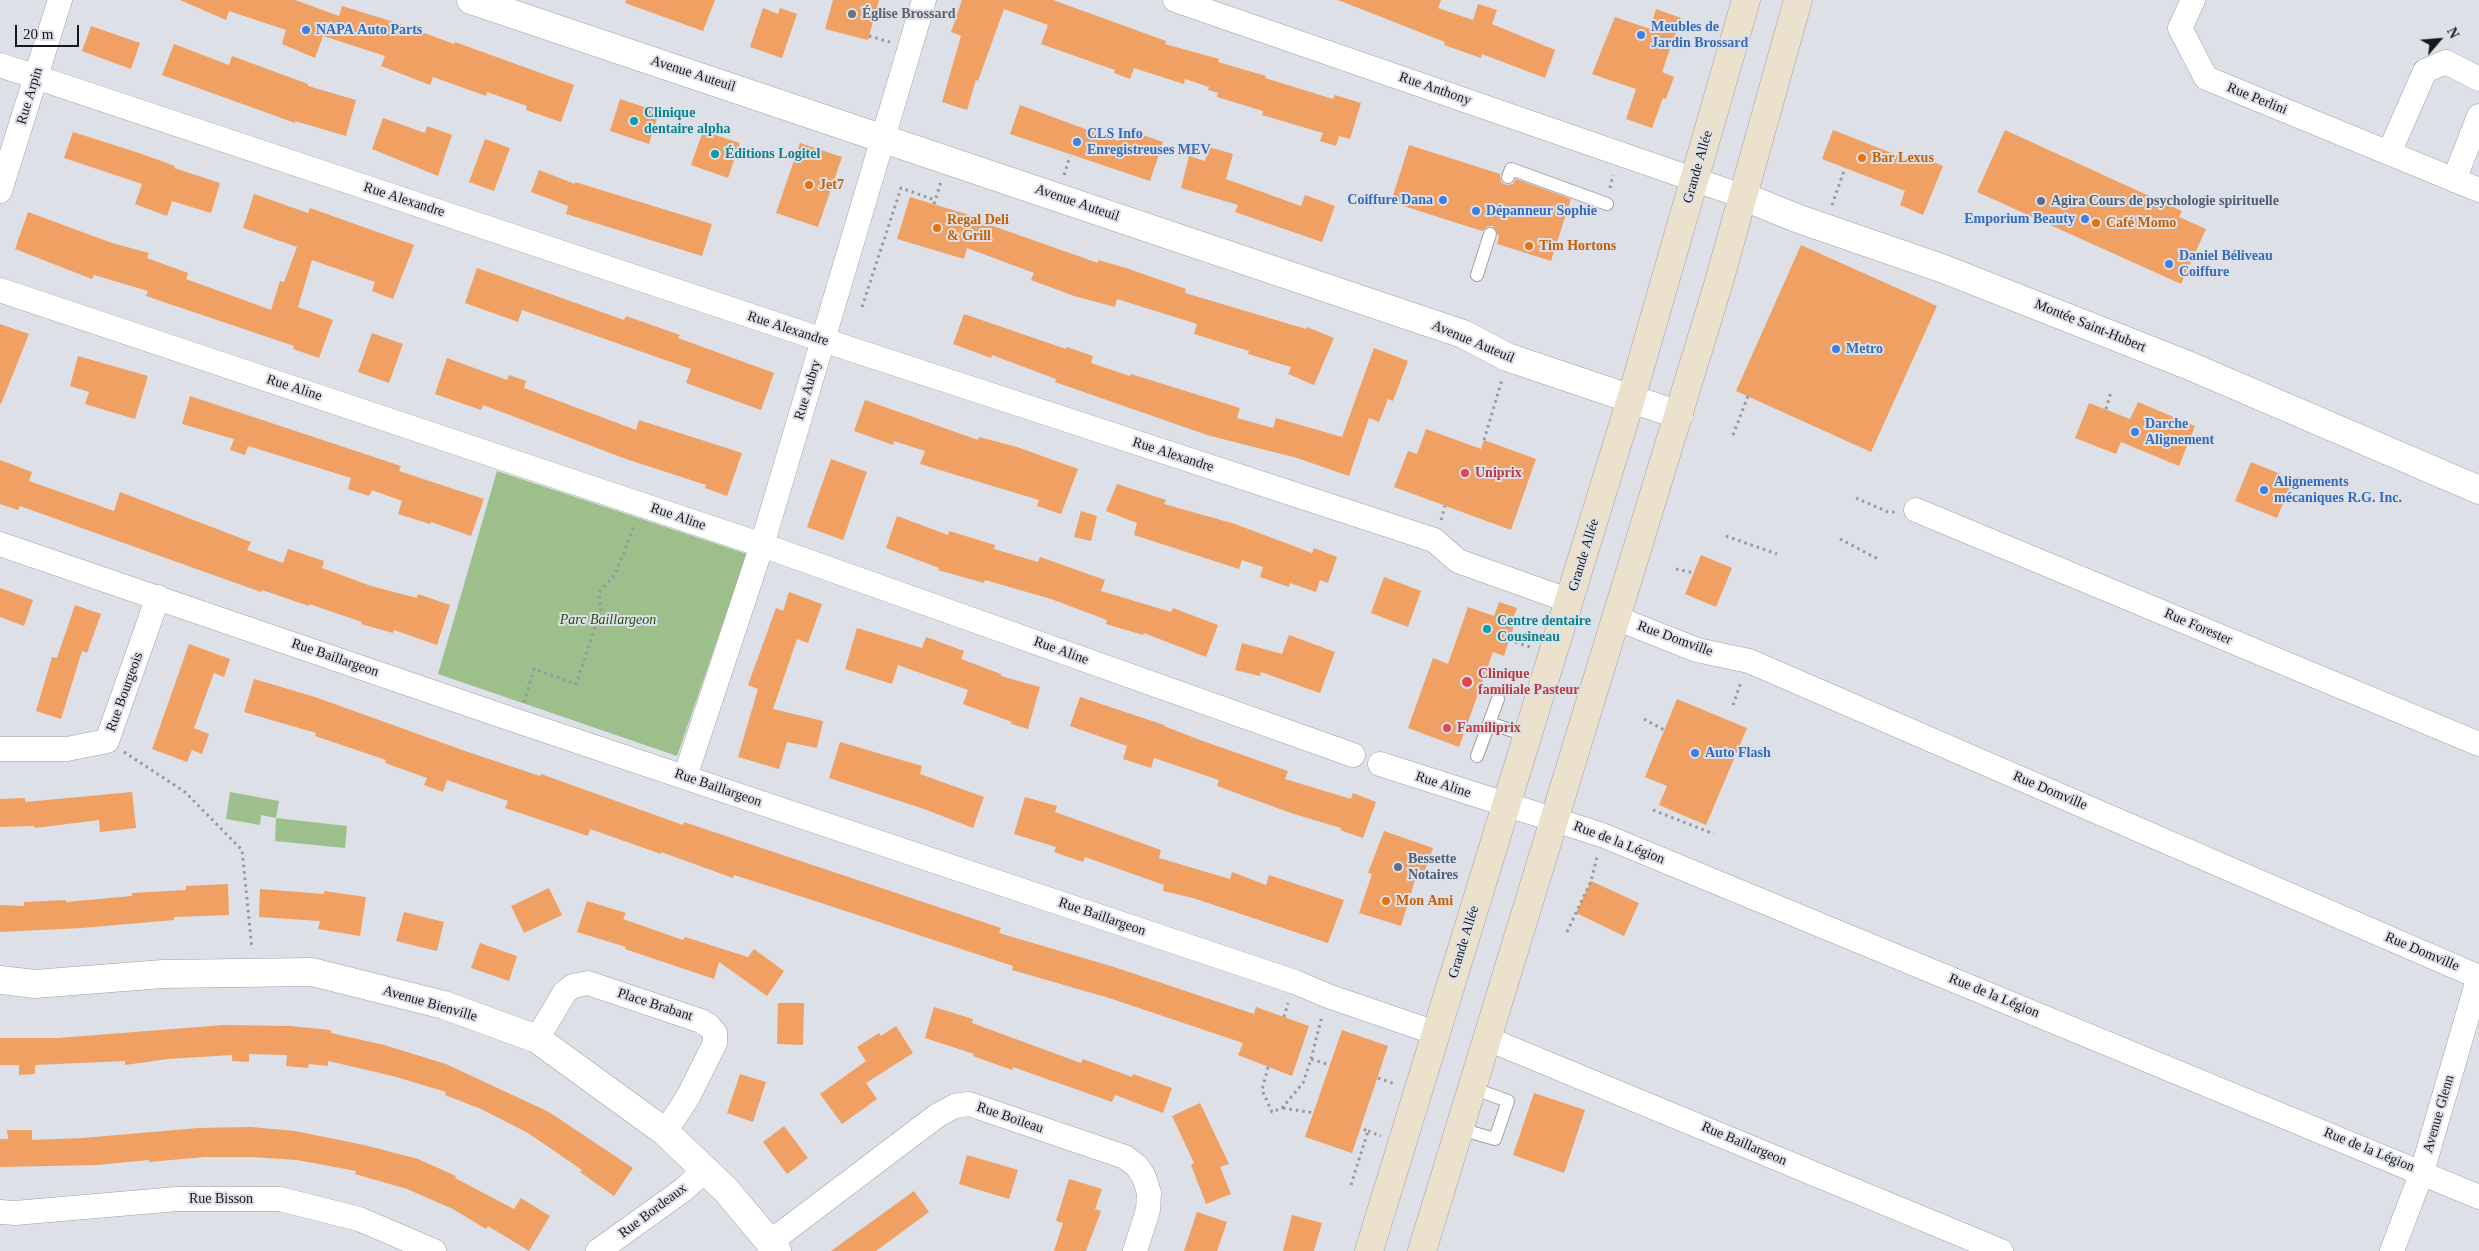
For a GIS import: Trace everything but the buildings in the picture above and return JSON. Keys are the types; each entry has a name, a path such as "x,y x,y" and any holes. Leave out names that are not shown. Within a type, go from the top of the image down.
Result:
{"main road":[{"name":"Grande Allée","path":"1370,1251 1631,399 1746,0"},
{"path":"1422,1251 1679,415 1798,0"}],"street":[{"name":"Rue Arpin","path":"0,191 60,0"},
{"name":"Avenue Auteuil","path":"472,0 1463,334 1508,357 1679,415"},
{"name":"Rue Aubry","path":"685,777 762,545 924,0"},
{"name":"Rue Anthony","path":"1175,0 1694,179"},
{"name":"Rue Perlini","path":"2193,0 2180,28 2206,78 2479,190"},
{"path":"2389,153 2425,71 2446,62 2479,79"},
{"name":"Rue Alexandre","path":"0,65 823,340 1434,540 1458,561 1570,601"},
{"path":"2454,180 2479,116"},
{"name":"Montée Saint-Hubert","path":"1694,179 1825,228 1952,272 2182,363 2479,490"},
{"name":"Rue Aline","path":"0,290 762,545 1353,755"},
{"name":"Rue Forester","path":"1916,510 2479,744"},
{"name":"Rue Baillargeon","path":"0,544 158,596 517,721 1295,982 1328,996 1436,1032"},
{"name":"Rue Bourgeois","path":"0,749 67,749 107,741 158,596"},
{"name":"Rue Domville","path":"1616,618 1697,650 1749,661 2479,976"},
{"name":"Rue Aline","path":"1380,764 1506,805"},
{"name":"Rue de la Légion","path":"1506,805 1602,835 2479,1197"},
{"name":"Avenue Bienville","path":"0,980 35,984 163,974 312,972 444,1005 537,1039 665,1132 744,1209 773,1246"},
{"name":"Avenue Glenn","path":"2392,1251 2422,1172 2479,976"},
{"name":"Place Brabant","path":"537,1039 565,992 573,986 588,984 701,1020 715,1033 715,1044 688,1098 665,1132"},
{"name":"Rue Baillargeon","path":"1488,1039 2001,1251"},
{"name":"Rue Boileau","path":"773,1246 938,1115 955,1106 969,1104 1125,1157 1137,1166 1144,1177 1149,1193 1148,1210 1135,1251"},
{"name":"Rue Bordeaux","path":"598,1251 683,1190 705,1170"},
{"name":"Rue Bisson","path":"0,1212 15,1213 177,1199 280,1199 359,1219 434,1251"}],"lane":[{"path":"1508,177 1511,169 1607,204"},
{"path":"1477,275 1490,234"},
{"path":"1477,756 1498,699"},
{"path":"1489,723 1529,736"},
{"path":"1460,1129 1495,1139 1508,1101 1472,1088"}],"path":[{"path":"1825,228 1845,168"},
{"path":"862,307 901,188 935,200"},
{"path":"1484,440 1508,357"},
{"path":"2106,409 2111,392"},
{"path":"1733,435 1748,396"},
{"path":"1856,498 1888,512 1916,510"},
{"path":"517,721 534,669 576,684 601,609 599,592 615,575 642,504"},
{"path":"1726,536 1777,554"},
{"path":"1840,539 1878,559"},
{"path":"1676,569 1694,573"},
{"path":"1509,640 1533,649"},
{"path":"1644,719 1664,730"},
{"path":"107,741 185,792 242,850 255,973"},
{"path":"1653,810 1714,834"},
{"path":"1567,932 1590,881"},
{"path":"1268,1066 1262,1090 1272,1112 1282,1108 1304,1083 1328,996"},
{"path":"1311,1059 1330,1065"},
{"path":"1378,1078 1400,1086"},
{"path":"1282,1108 1314,1113"},
{"path":"1360,1128 1384,1137"},
{"path":"1351,1185 1368,1131"}],"green space":[{"name":"Parc Baillargeon","path":"497,471 747,554 677,756 438,674"},
{"path":"230,792 279,801 276,818 261,815 260,825 226,819"},
{"path":"276,818 347,826 345,848 275,841"}],"place":[{"name":"Église Brossard","path":"852,14"},
{"name":"NAPA Auto Parts","path":"306,30"},
{"name":"Meubles de Jardin Brossard","path":"1641,35"},
{"name":"Clinique dentaire alpha","path":"634,121"},
{"name":"CLS Info Enregistreuses MEV","path":"1077,142"},
{"name":"Éditions Logitel","path":"715,154"},
{"name":"Bar Lexus","path":"1862,158"},
{"name":"Jet7","path":"809,185"},
{"name":"Coiffure Dana","path":"1443,200"},
{"name":"Agira Cours de psychologie spirituelle","path":"2041,201"},
{"name":"Dépanneur Sophie","path":"1476,211"},
{"name":"Emporium Beauty","path":"2085,219"},
{"name":"Café Momo","path":"2096,223"},
{"name":"Regal Deli & Grill","path":"937,228"},
{"name":"Tim Hortons","path":"1529,246"},
{"name":"Daniel Béliveau Coiffure","path":"2169,264"},
{"name":"Metro","path":"1836,349"},
{"name":"Darche Alignement","path":"2135,432"},
{"name":"Uniprix","path":"1465,473"},
{"name":"Alignements mécaniques R.G. Inc.","path":"2264,490"},
{"name":"Centre dentaire Cousineau","path":"1487,629"},
{"name":"Clinique familiale Pasteur","path":"1467,682"},
{"name":"Familiprix","path":"1447,728"},
{"name":"Auto Flash","path":"1695,753"},
{"name":"Bessette Notaires","path":"1398,867"},
{"name":"Mon Ami","path":"1386,901"}]}
